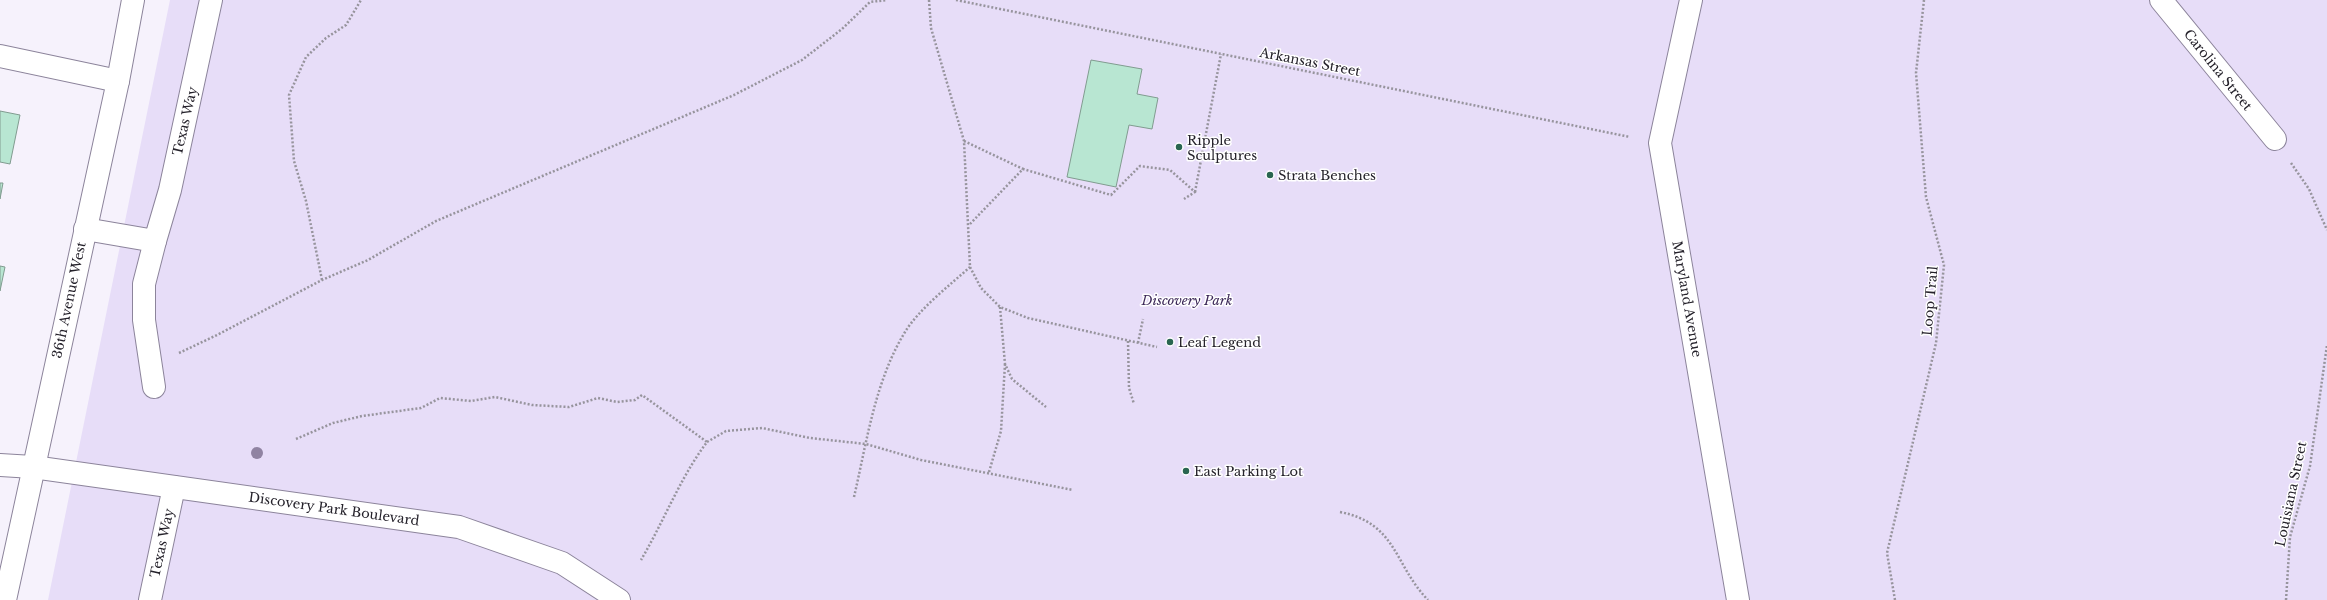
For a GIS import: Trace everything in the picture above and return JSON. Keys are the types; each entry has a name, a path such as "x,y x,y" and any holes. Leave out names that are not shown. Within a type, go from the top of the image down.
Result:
{"street":[{"name":"36th Avenue West","path":"5,600 118,81 133,0"},
{"name":"Texas Way","path":"152,378 144,320 144,284 170,190 212,0"},
{"name":"Maryland Avenue","path":"1691,0 1660,143 1738,600"},
{"name":"Carolina Street","path":"2161,0 2275,139"},
{"path":"0,56 118,81"},
{"path":"85,229 155,241"},
{"name":"Discovery Park Boulevard","path":"0,465 33,467 459,527 562,563 619,600"},
{"name":"Texas Way","path":"150,600 174,487"}],"path":[{"path":"322,280 306,201 294,161 289,95 306,57 326,38 346,25 361,0"},
{"path":"152,378 322,280 368,260 436,221 734,95 802,60 842,29 870,2 887,0"},
{"path":"929,0 931,28 964,141 970,267 981,288 1000,307 1028,318 1157,347"},
{"name":"Arkansas Street","path":"956,0 1660,143"},
{"name":"Loop Trail","path":"1895,600 1887,553 1936,343 1944,265 1926,197 1916,73 1924,0"},
{"path":"1184,199 1194,192 1222,54"},
{"path":"2275,139 2309,189 2327,230"},
{"path":"964,141 1023,169 1111,195 1140,166 1170,170 1194,192"},
{"path":"969,224 1023,169"},
{"path":"854,497 884,373 906,330 937,296 970,267"},
{"path":"989,472 1001,431 1005,364 1000,307"},
{"path":"1138,343 1143,319"},
{"path":"1128,341 1129,388 1134,404"},
{"name":"Louisiana Street","path":"2286,600 2290,537 2310,466 2327,345"},
{"path":"1005,364 1012,379 1046,407"},
{"path":"296,440 333,423 362,416 420,408 440,398 471,401 495,397 532,404 569,407 598,398 618,402 635,400 642,395 707,442"},
{"path":"641,560 658,531 689,466 707,442 726,431 762,428 810,438 866,444 921,460 989,472 1073,490"},
{"path":"1340,512 1354,514 1374,524 1395,548 1417,589 1428,600"}],"green space":[{"name":"Discovery Park","path":"170,0 2327,0 2327,600 48,600"}],"building":[{"path":"1091,60 1142,69 1137,94 1158,98 1152,129 1129,125 1116,187 1067,177"},
{"path":"0,111 20,115 10,164 0,162"},
{"path":"0,183 3,183 0,199"},
{"path":"0,266 5,267 0,291"}],"place":[{"name":"Ripple Sculptures","path":"1179,147"},
{"name":"Strata Benches","path":"1270,175"},
{"name":"Leaf Legend","path":"1170,342"},
{"name":"East Parking Lot","path":"1186,471"}]}
